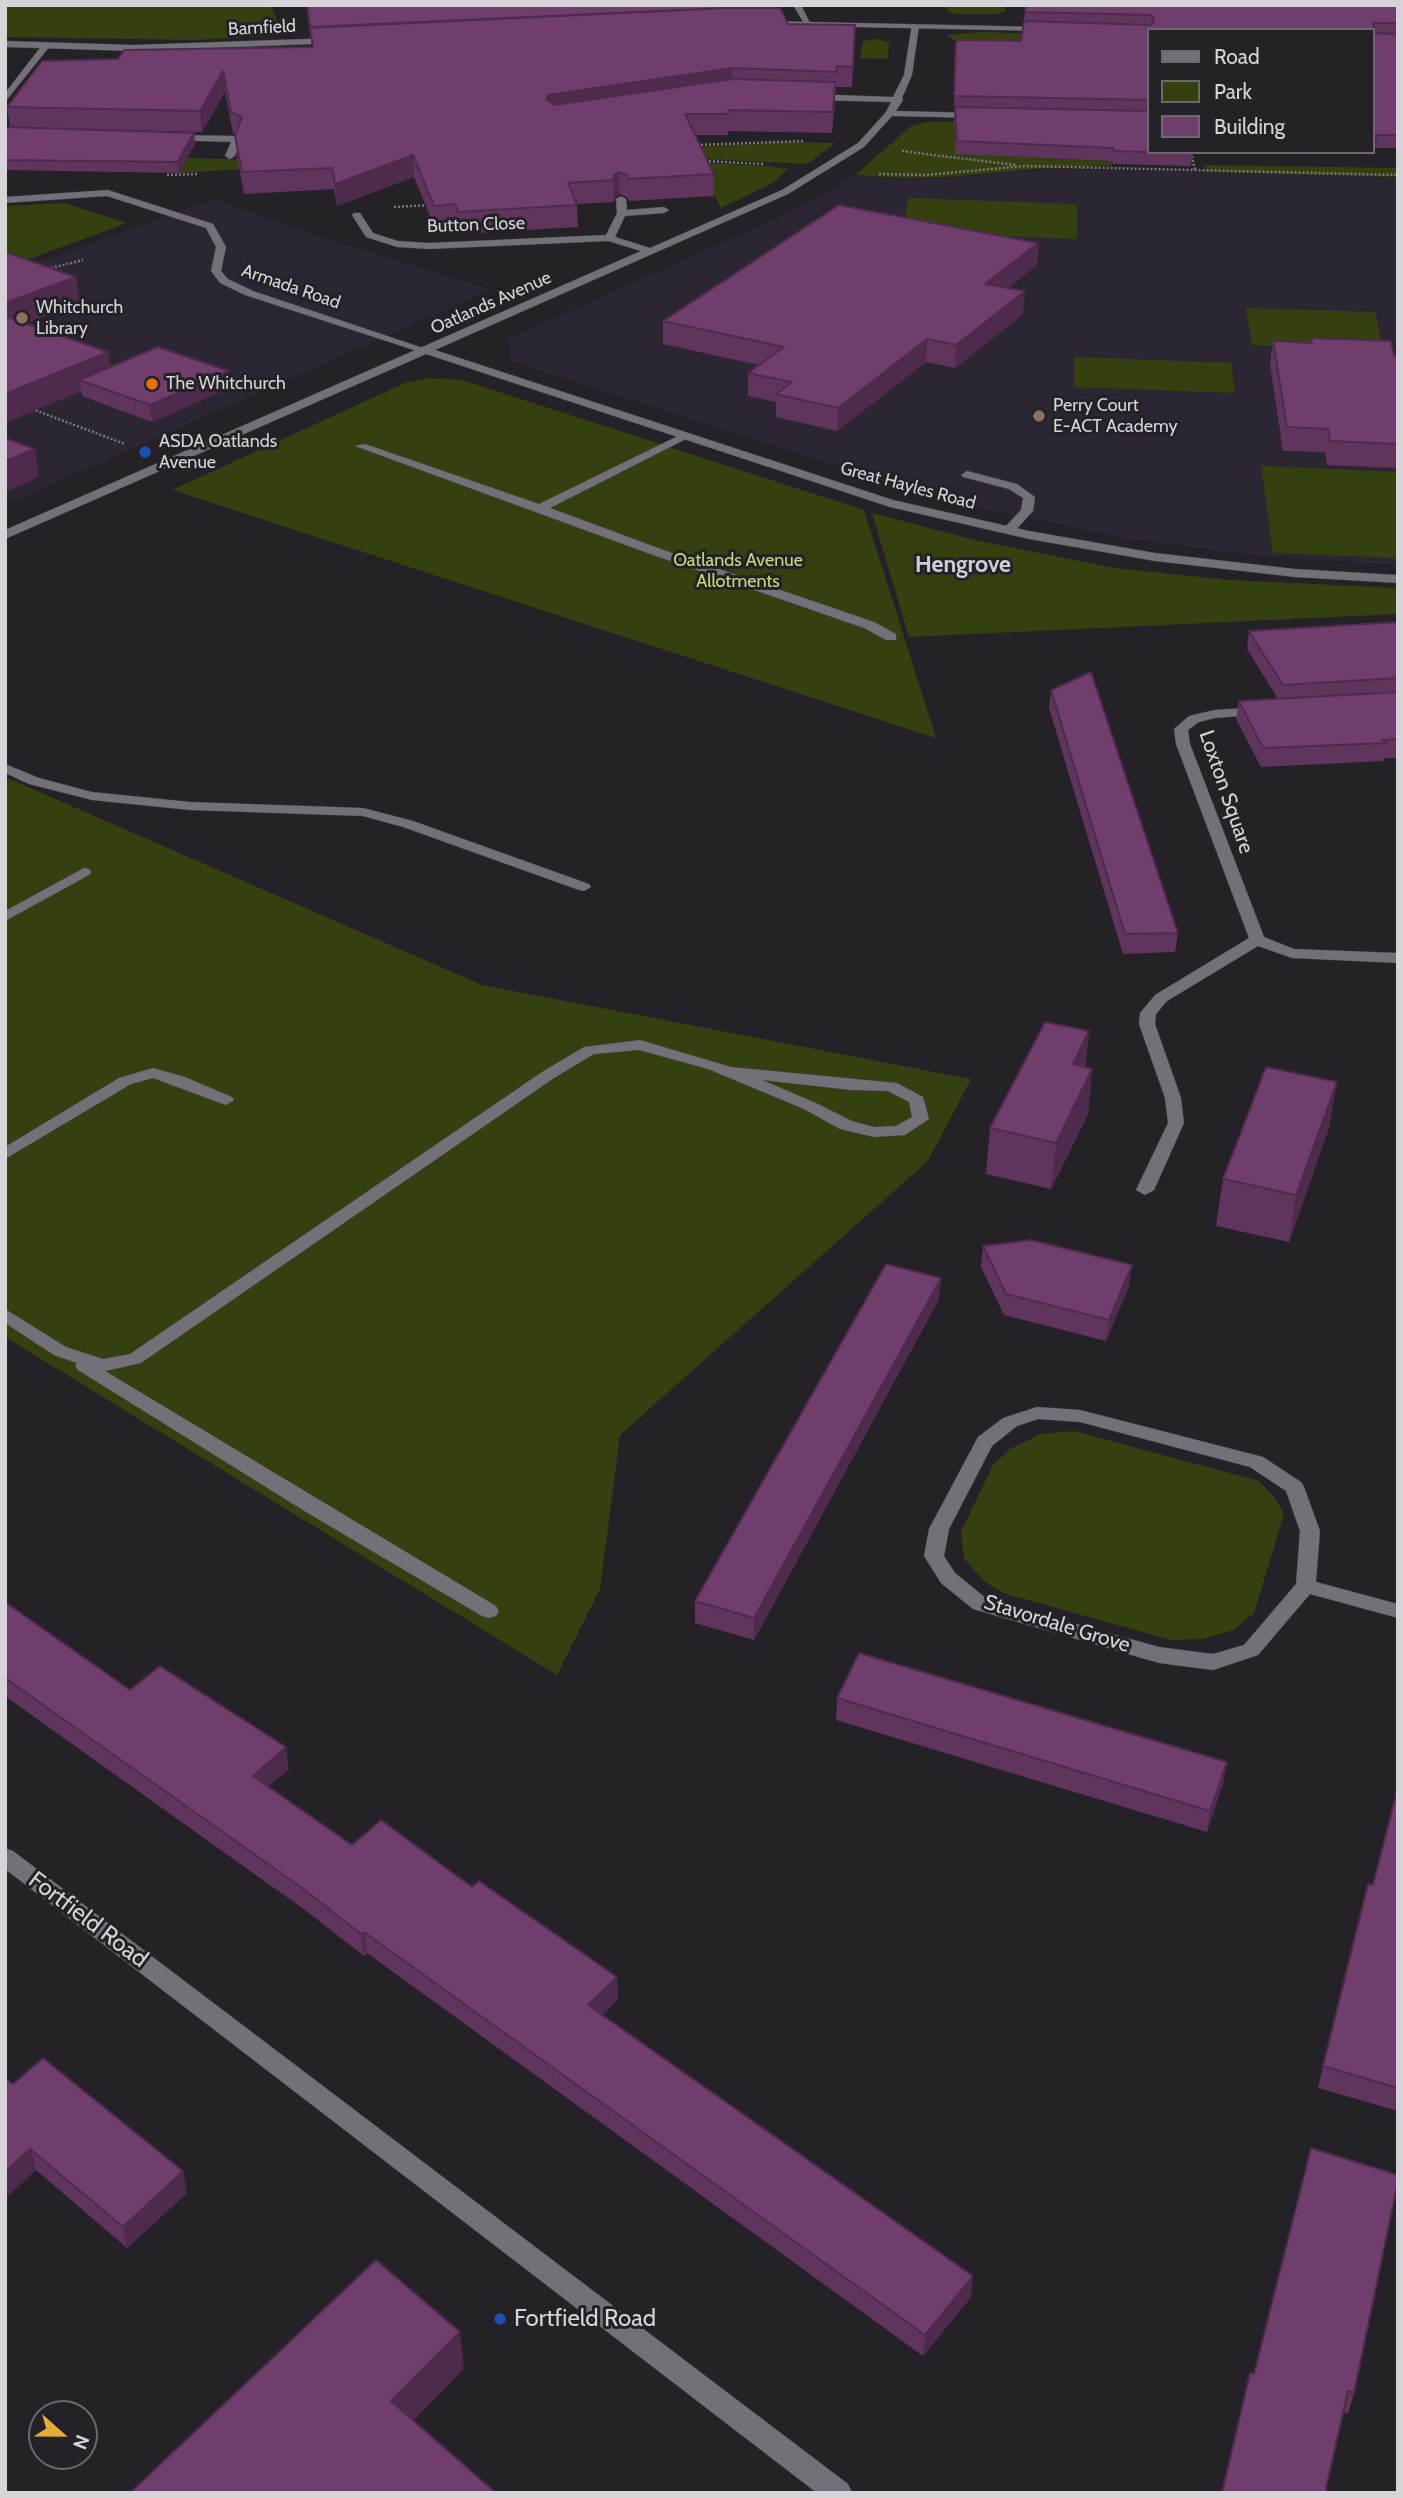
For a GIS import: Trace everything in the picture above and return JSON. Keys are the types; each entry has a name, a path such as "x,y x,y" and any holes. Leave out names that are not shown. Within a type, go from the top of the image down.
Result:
{"street":[{"path":"797,5 807,23"},
{"path":"753,23 1055,29"},
{"name":"Oatlands Avenue","path":"5,535 785,192 861,145 891,113 908,75 915,26"},
{"name":"Bamfield","path":"5,44 216,47 347,40"},
{"path":"5,99 46,46"},
{"path":"804,97 899,100"},
{"path":"891,113 993,116"},
{"path":"166,137 237,139 230,156"},
{"name":"Armada Road","path":"5,200 108,193 210,226 221,247 216,271 224,281 249,293 427,351"},
{"path":"609,238 622,213 621,199"},
{"path":"622,213 664,211"},
{"name":"Button Close","path":"357,215 369,235 397,244 429,246 609,238 649,251"},
{"name":"Great Hayles Road","path":"427,351 890,503 1009,530 1155,557 1295,573 1398,579"},
{"path":"540,508 686,436"},
{"path":"361,446 869,625 891,637"},
{"path":"967,475 1013,486 1029,497 1027,511 1009,530"},
{"name":"Loxton Square","path":"1256,940 1183,744 1181,729 1194,719 1215,714 1280,710"},
{"path":"5,768 34,781 92,796 190,806 363,813 408,824 584,887"},
{"path":"5,918 84,872"},
{"path":"1145,1190 1176,1123 1173,1098 1147,1024 1148,1013 1161,998 1256,940 1292,953 1398,958"},
{"path":"60,1351 102,1365 135,1359 233,1294 536,1082 590,1050 640,1045 730,1072 810,1106 846,1125 874,1132 899,1131 921,1119 918,1100 891,1086 851,1085 730,1072"},
{"path":"5,1154 125,1080 153,1073 179,1080 226,1100"},
{"path":"5,1315 313,1507 489,1611"},
{"name":"Stavordale Grove","path":"1037,1413 1080,1416 1256,1462 1294,1487 1310,1531 1306,1586 1277,1623 1251,1650 1213,1662 1159,1655 980,1604 948,1578 934,1556 939,1529 985,1442 1010,1422 1037,1413"},
{"path":"1306,1586 1398,1611"},
{"name":"Fortfield Road","path":"5,1857 839,2493"}],"path":[{"path":"1192,154 1195,170"},
{"path":"703,161 784,165 820,172 926,175 1025,166 1398,175"},
{"path":"165,176 205,173"},
{"path":"388,207 442,204"},
{"path":"44,270 83,260"},
{"path":"31,408 173,462"}],"shaded area":[{"name":"Perry Court E-ACT Academy","path":"1052,169 1398,177 1398,565 1252,555 1124,538 943,500 510,361 510,338 786,214 854,176 947,178"},
{"path":"215,199 306,232 491,290 5,505 5,275"}],"green space":[{"path":"5,5 271,5 280,30 272,36 194,40 5,37"},
{"path":"944,5 1005,5 1006,11 998,14 955,14 949,12"},
{"path":"983,32 1078,35 1032,40 970,41 953,40 947,35"},
{"path":"878,39 889,42 888,59 860,58 863,41"},
{"path":"927,122 955,122 957,154 1112,161 1112,166 1047,168 947,177 855,175 911,126"},
{"path":"784,142 836,143 807,164 664,157 645,150"},
{"path":"187,158 259,160 246,169 179,173"},
{"path":"692,162 788,169 773,183 721,208 705,176"},
{"path":"1205,165 1398,168 1398,177 1206,172"},
{"path":"908,198 1077,204 1077,239 903,232"},
{"path":"65,203 127,223 32,258 5,265 5,206"},
{"path":"1246,308 1375,312 1383,349 1252,345"},
{"path":"1074,357 1231,363 1235,393 1074,387"},
{"name":"Oatlands Avenue Allotments","path":"429,378 462,380 864,510 936,738 172,490 405,383"},
{"path":"1261,466 1398,472 1398,558 1273,553"},
{"path":"872,513 975,540 1115,568 1230,580 1398,588 1398,614 909,637"},
{"path":"5,777 482,985 971,1079 928,1161 620,1435 600,1589 557,1675 5,1337"},
{"path":"1074,1431 1259,1481 1276,1499 1284,1515 1254,1613 1233,1630 1203,1639 1171,1640 1003,1593 985,1582 964,1559 961,1532 993,1465 1010,1449 1041,1434"}],"building":[{"path":"307,5 773,5 775,8 310,27"},
{"path":"1026,5 1398,5 1398,23 1373,23 1374,28 1148,28 1148,100 954,96 956,40 1021,41 1024,21 1152,25 1154,18 1151,15 1025,12"},
{"path":"725,8 780,8 788,24 855,25 853,67 837,66 836,72 732,68 548,95 546,99 554,105 732,79 835,82 833,112 729,110 728,114 685,114 714,174 628,179 627,175 619,172 614,175 613,180 568,183 577,205 458,212 455,204 434,206 413,155 335,184 332,168 242,172 235,136 242,117 231,112 223,71 200,111 7,107 42,61 118,59 124,50 313,47 310,28"},
{"path":"1375,33 1398,34 1398,135 1375,135"},
{"path":"955,107 1148,111 1148,152 957,141"},
{"path":"5,127 194,133 177,162 5,160"},
{"path":"839,205 1038,243 985,284 1025,291 956,345 927,339 838,408 776,394 792,382 748,373 784,347 663,321"},
{"path":"5,252 76,277 5,303"},
{"path":"5,316 108,352 5,394"},
{"path":"1311,338 1391,341 1394,356 1398,356 1398,444 1330,441 1328,429 1287,427 1273,341 1312,343"},
{"path":"158,347 229,371 150,405 79,380"},
{"path":"5,438 35,449 5,461"},
{"path":"1398,622 1398,678 1283,685 1249,631"},
{"path":"1091,672 1178,933 1125,934 1051,690"},
{"path":"1398,692 1398,739 1382,740 1387,743 1263,748 1239,701"},
{"path":"1045,1022 1089,1031 1073,1064 1092,1069 1056,1143 990,1128"},
{"path":"1266,1067 1337,1082 1296,1195 1223,1179"},
{"path":"1031,1240 1132,1265 1109,1320 1006,1294 983,1246"},
{"path":"886,1264 941,1278 754,1618 695,1601"},
{"path":"5,1602 130,1690 160,1666 286,1747 253,1776 352,1845 381,1820 472,1887 479,1881 617,1977 588,2005 973,2276 925,2335 5,1678"},
{"path":"859,1653 1227,1762 1210,1811 837,1698"},
{"path":"1398,1787 1398,2088 1323,2066 1368,1884 1373,1885"},
{"path":"43,2058 183,2171 123,2227 30,2149 5,2172 5,2078 13,2084"},
{"path":"1311,2148 1398,2175 1354,2393 1348,2391 1325,2493 1222,2493 1250,2373 1254,2374"},
{"path":"376,2260 460,2332 391,2401 496,2493 130,2493"}],"place":[{"name":"Whitchurch Library","path":"22,318"},
{"name":"The Whitchurch","path":"152,384"},
{"name":"Perry Court E-ACT Academy","path":"1039,416"},
{"name":"ASDA Oatlands Avenue","path":"145,452"},
{"name":"Fortfield Road","path":"500,2319"}],"district":[{"name":"Hengrove","path":"963,565"}]}
